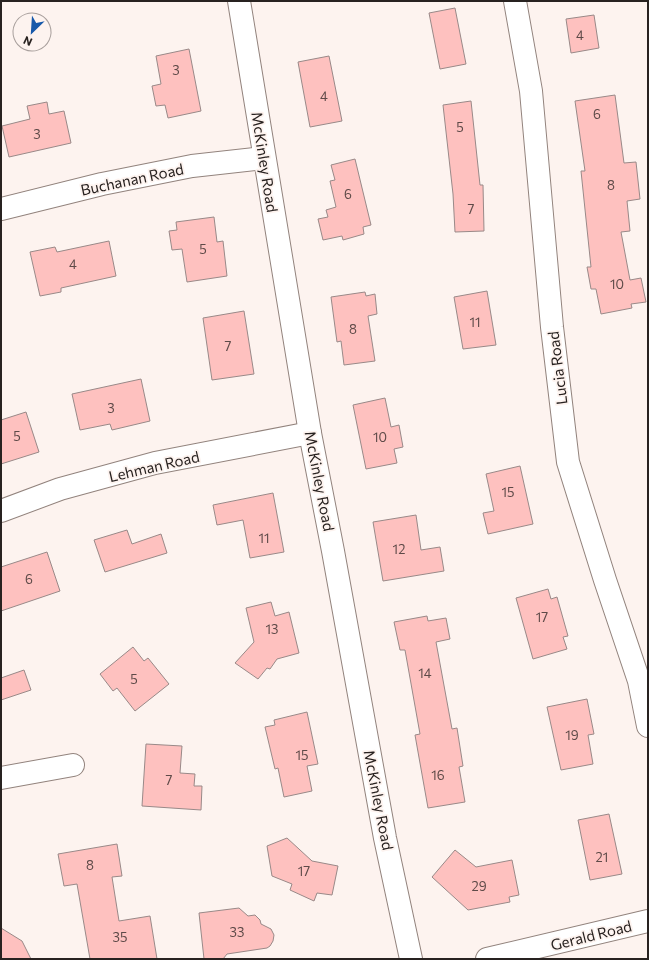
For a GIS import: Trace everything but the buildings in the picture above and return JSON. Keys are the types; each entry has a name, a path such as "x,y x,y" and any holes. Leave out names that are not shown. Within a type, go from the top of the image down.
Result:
{"street":[{"name":"McKinley Road","path":"239,1 310,433 385,838 411,959"},
{"name":"Lucia Road","path":"515,1 531,91 552,327 568,462 639,681 648,726"},
{"name":"Buchanan Road","path":"1,209 102,184 192,166 264,158"},
{"name":"Lehman Road","path":"1,512 60,489 155,463 310,433"},
{"path":"1,778 73,765"},
{"name":"Gerald Road","path":"487,959 648,921"}]}
